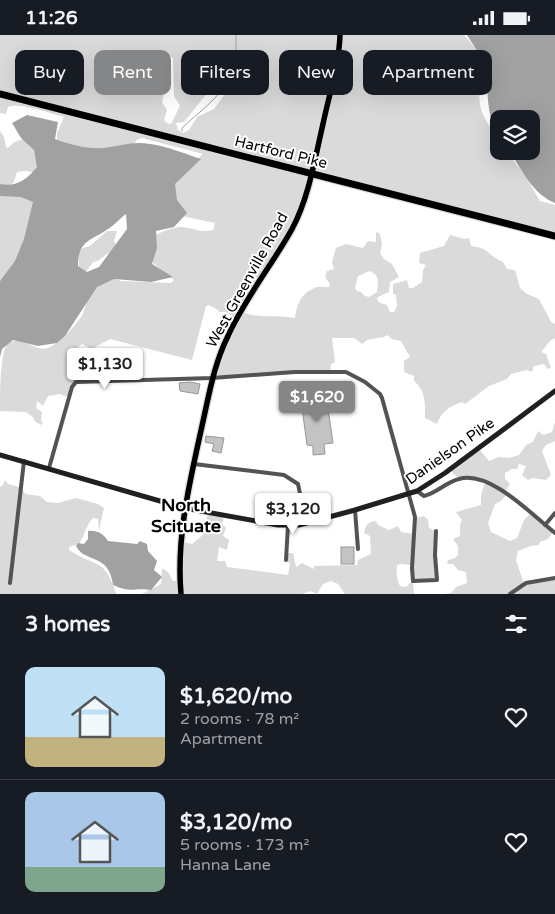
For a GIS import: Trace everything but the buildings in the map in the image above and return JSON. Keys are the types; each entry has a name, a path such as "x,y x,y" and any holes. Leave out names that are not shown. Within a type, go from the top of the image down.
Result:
{"highway":[{"name":"Hartford Pike","path":"0,95 555,236"}],"main road":[{"name":"West Greenville Road","path":"181,594 180,576 184,508 212,377 228,335 292,227 311,173 339,51 340,35"},
{"name":"Danielson Pike","path":"0,455 184,508 258,522 288,525 306,523 417,491 445,473 555,391"}],"street":[{"path":"49,468 72,387 76,382 294,372 340,372 350,374 365,382 380,394 382,398 415,517 413,581 438,580 435,555 436,531"},
{"path":"10,583 24,461"},
{"path":"194,464 284,475 298,484 306,523"},
{"path":"417,491 424,496 433,494 460,478 479,480 490,484 506,494 555,533"},
{"path":"355,510 358,549"},
{"path":"545,525 555,513"},
{"path":"286,561 288,525"},
{"path":"510,594 526,583 555,578"}],"shaded area":[{"path":"0,35 464,35 477,50 363,50 363,95 480,95 480,106 490,126 490,160 513,160 526,177 540,201 555,205 555,237 311,174 299,212 242,312 255,315 295,318 297,308 304,295 317,287 329,287 330,284 325,277 327,271 334,269 332,262 336,248 346,244 363,248 368,241 376,242 376,232 380,234 382,245 380,253 384,259 392,264 399,277 390,282 389,292 378,297 377,300 387,305 390,312 394,312 397,306 396,295 393,294 393,284 407,280 409,288 413,288 422,282 423,270 426,265 419,263 420,253 444,246 450,235 464,239 469,238 471,246 485,250 503,262 507,269 515,270 520,288 527,294 539,299 551,322 555,324 555,338 541,352 546,354 551,368 548,369 544,364 534,366 532,372 527,370 511,374 507,379 489,386 465,404 462,402 450,408 441,416 437,424 425,418 423,393 414,381 414,376 404,372 404,361 410,357 401,341 392,339 387,335 367,340 362,344 354,338 332,338 335,362 331,364 330,373 213,377 237,319 226,312 219,312 209,305 206,306 192,360 110,339 88,351 88,347 82,344 76,349 71,365 75,366 76,381 68,397 60,394 48,396 43,406 37,401 36,408 42,412 41,421 43,422 41,425 34,421 34,418 26,412 0,411 1,368 6,346 11,342 21,341 43,349 58,342 81,317 91,292 114,278 121,281 171,283 174,280 153,263 149,237 179,227 204,231 213,230 215,223 182,216 164,190 203,154 142,138 137,140 132,146 85,152 57,140 57,133 64,117 20,106 8,107 6,114 0,113","holes":["370,271 378,280 378,285 377,292 369,297 355,288 358,276"]},
{"path":"467,35 555,35 555,203 534,188 515,160 540,160 540,110 490,112 488,95 492,95 492,50 477,50"},
{"path":"27,115 58,122 55,139 73,145 104,148 144,143 163,146 201,159 175,184 177,200 187,213 174,227 156,231 157,248 152,264 173,277 151,282 114,279 97,287 65,336 57,343 38,346 13,340 2,349 0,357 0,281 15,261 24,239 33,202 21,197 0,196 0,184 6,185 21,181 29,176 37,167 34,150 21,138 12,123","holes":["126,214 127,229 99,267 87,272 78,266 80,251 83,246"]},
{"path":"0,131 8,148 19,140 41,139 39,173 17,172 14,182 8,187 0,184"},
{"path":"0,186 37,194 27,243 3,281 0,280"},
{"path":"107,231 117,231 114,241 117,248 112,254 108,253 98,261 93,262 85,273 79,271 79,252 83,248 90,246"},
{"path":"555,422 555,441 546,445 542,451 551,475 546,480 533,478 528,480 522,475 526,466 519,464 517,469 512,469 505,473 505,479 510,484 505,492 507,494 501,501 495,504 488,523 491,532 510,541 517,538 524,520 531,513 553,532 548,539 540,542 539,545 518,551 516,560 524,584 555,578 555,594 444,594 451,593 456,587 467,583 466,572 458,570 453,564 447,564 448,560 458,555 458,546 453,539 460,536 462,520 456,512 481,505 481,495 485,482 457,477 451,470 479,449 489,461 499,457 509,458 519,455 526,445 533,442 538,431 543,435 552,432"},
{"path":"5,480 8,484 22,488 25,494 40,496 47,502 58,503 76,498 98,504 104,508 99,531 98,519 93,518 79,544 69,547 69,550 103,569 108,574 116,594 0,594 0,487"},
{"path":"208,513 224,516 222,524 226,528 223,536 229,540 227,550 219,547 217,561 225,561 227,567 288,575 290,564 286,560 287,553 293,553 296,567 302,563 314,569 314,566 357,565 358,560 371,554 370,536 364,533 369,523 376,521 378,525 389,530 398,526 401,532 414,534 416,518 424,516 428,520 429,528 436,531 437,580 413,581 414,594 345,594 338,584 331,581 323,584 317,594 310,591 302,594 142,594 161,584 162,568 168,572 173,581 180,581 182,542 192,544 204,534","holes":["397,565 411,565 413,580 406,587 400,586 397,576"]},
{"path":"88,531 100,533 108,541 137,544 140,541 147,544 148,551 157,561 154,570 162,577 151,590 129,590 113,585 107,568 102,563 85,555 76,546 78,543 84,544 88,539"}],"waterway":[{"path":"182,131 182,128 214,99 227,82 235,62 236,35"}],"district":[{"name":"North Scituate","path":"186,516"}]}
